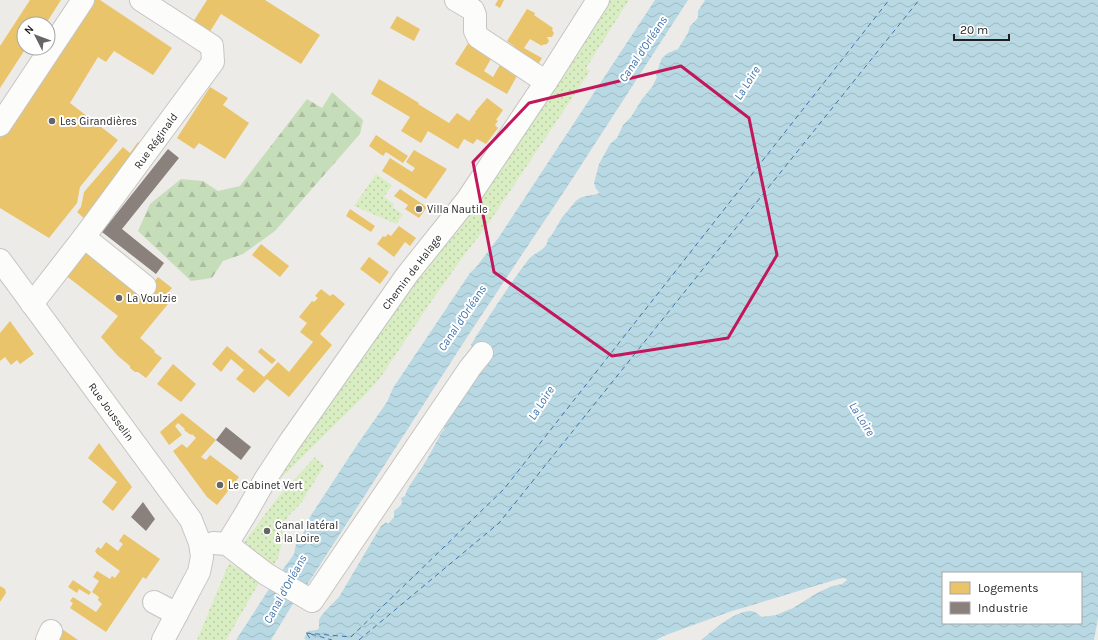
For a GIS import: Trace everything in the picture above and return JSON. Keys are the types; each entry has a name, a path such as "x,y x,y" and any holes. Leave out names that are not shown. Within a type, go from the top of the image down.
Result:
{"street":[{"path":"0,125 83,0"},
{"name":"Rue Réginald","path":"84,237 213,62 212,46 141,0"},
{"path":"456,0 473,10 476,14 475,31 478,37 546,82"},
{"name":"Chemin de Halage","path":"227,544 266,478 293,437 407,275 467,200 546,82 598,0"},
{"path":"32,304 84,237 145,286"},
{"name":"Rue Jousselin","path":"0,260 191,520 200,543 202,557 199,572 177,614"},
{"path":"200,543 227,544 266,574 312,601 470,368 482,353"},
{"path":"154,602 177,614 163,640"}],"highlighted area":[{"path":"681,66 749,118 777,255 728,338 612,356 494,272 473,162 529,103"}],"green space":[{"path":"603,0 629,0 586,68 590,71 486,227 430,303 380,378 367,393 275,484 314,415"},
{"path":"332,92 363,120 360,134 275,231 243,254 223,261 212,278 191,281 138,231 150,204 181,179 203,181 218,191 240,186 307,99 322,108"},
{"path":"376,174 392,185 384,197 394,204 392,207 403,214 396,224 354,206"},
{"path":"315,457 324,466 301,503 288,516 278,558 273,567 243,544 278,497"},
{"path":"229,563 260,581 226,640 197,640"}],"water":[{"name":"Canal d'Orléans","path":"655,0 688,0 305,588 294,602 271,640 236,640 294,554 297,539 301,537 307,526 306,523 387,402 393,388 470,273 499,237"},
{"name":"La Loire","path":"705,0 1098,0 1098,618 1094,640 701,640 724,622 738,614 753,611 762,617 776,615 793,608 817,593 832,586 842,584 847,580 844,578 729,612 656,640 306,640 304,638 308,631 317,630 319,628 319,620 321,616 339,597 381,526 386,522 388,524 394,517 394,511 402,503 401,498 405,496 410,485 444,430 445,422 474,350 471,345 475,338 521,269 531,257 543,249 567,211 579,198 599,193 594,183 599,164 610,144 617,138 623,125 631,117 642,99 652,87 657,77 656,75 662,58 668,53 678,49 688,33 690,26 698,18 698,11"}],"building: Logements":[{"path":"30,0 61,0 51,16 20,16"},
{"name":"Les Girandières","path":"94,0 100,0 172,48 153,75 114,51 106,62 98,57 70,103 118,140 80,187 77,203 49,238 0,208 0,138"},
{"path":"207,0 265,0 320,35 301,64 221,14 209,33 193,22"},
{"path":"498,0 504,0 500,8 495,5"},
{"path":"527,9 535,13 534,15 553,28 552,30 554,33 552,37 547,37 549,41 547,44 542,46 530,39 524,48 542,58 535,69 511,53 515,47 507,41"},
{"path":"397,16 420,29 414,41 390,28"},
{"path":"16,21 16,56 21,56 0,88 0,46"},
{"path":"469,42 492,57 484,71 493,77 501,63 518,74 507,94 455,64"},
{"path":"379,79 449,123 457,113 469,121 487,98 503,110 496,120 498,121 495,125 498,128 486,144 477,139 473,144 464,139 458,149 428,131 421,143 401,131 410,117 371,94"},
{"path":"210,87 228,98 223,105 249,123 225,159 199,143 194,149 177,138"},
{"path":"376,135 408,156 403,163 386,152 383,156 369,146"},
{"path":"138,142 145,148 86,220 77,212 81,207 84,192 123,147 130,153"},
{"path":"414,150 447,169 426,199 382,171 390,158 412,172 415,168 406,162"},
{"path":"400,189 427,207 419,218 405,209 408,205 394,196"},
{"path":"350,209 375,226 371,232 346,216"},
{"path":"399,226 416,238 410,246 405,242 394,257 377,244 383,236 385,237 388,234 391,236"},
{"name":"La Voulzie","path":"70,239 142,297 158,277 172,288 165,296 168,298 165,301 168,304 140,338 162,358 146,378 130,368 130,366 118,356 101,337 118,316 51,264"},
{"path":"261,244 289,266 280,277 252,255"},
{"path":"369,257 389,272 380,284 360,269"},
{"path":"321,289 330,296 333,294 345,304 320,334 332,345 289,397 267,379 254,393 236,379 244,370 231,359 221,372 212,364 227,346 264,377 278,362 289,372 313,342 300,332 307,323 299,317 312,301 314,302 318,298 315,296"},
{"path":"10,321 34,354 20,364 17,360 11,365 5,357 0,361 0,333"},
{"path":"261,348 276,360 272,364 258,352"},
{"path":"173,364 196,384 181,402 157,384"},
{"path":"182,413 216,440 201,457 206,460 210,455 239,477 217,505 207,497 173,451 182,444 187,448 196,438 184,430 185,429 178,423 175,426 182,435 169,445 160,432"},
{"path":"99,443 132,487 113,511 102,502 117,482 88,458"},
{"path":"124,534 160,559 146,579 143,577 106,632 70,608 73,603 70,601 73,597 96,612 102,604 98,600 99,597 92,592 99,581 93,577 97,571 110,579 112,576 115,578 120,571 95,551 98,547 101,549 106,542 118,551 123,544 119,541"},
{"path":"73,580 91,592 89,595 79,589 77,593 68,587"},
{"path":"0,586 5,589 6,593 0,602"},
{"path":"62,629 78,640 56,640"}],"building: Industrie":[{"path":"168,149 179,158 122,229 164,263 156,274 102,232"},
{"path":"226,427 251,447 241,460 216,440"},
{"path":"143,502 155,519 146,531 131,517"}],"ferry route":[{"path":"306,633 351,637 504,489 889,0"},
{"path":"359,640 499,523 919,0"},
{"path":"307,634 311,640"},
{"path":"311,634 332,640"}],"place":[{"name":"Les Girandières","path":"52,121"},
{"name":"Villa Nautile","path":"419,209"},
{"name":"La Voulzie","path":"119,298"},
{"name":"Le Cabinet Vert","path":"220,485"},
{"name":"Canal latéral à la Loire","path":"267,531"}]}
